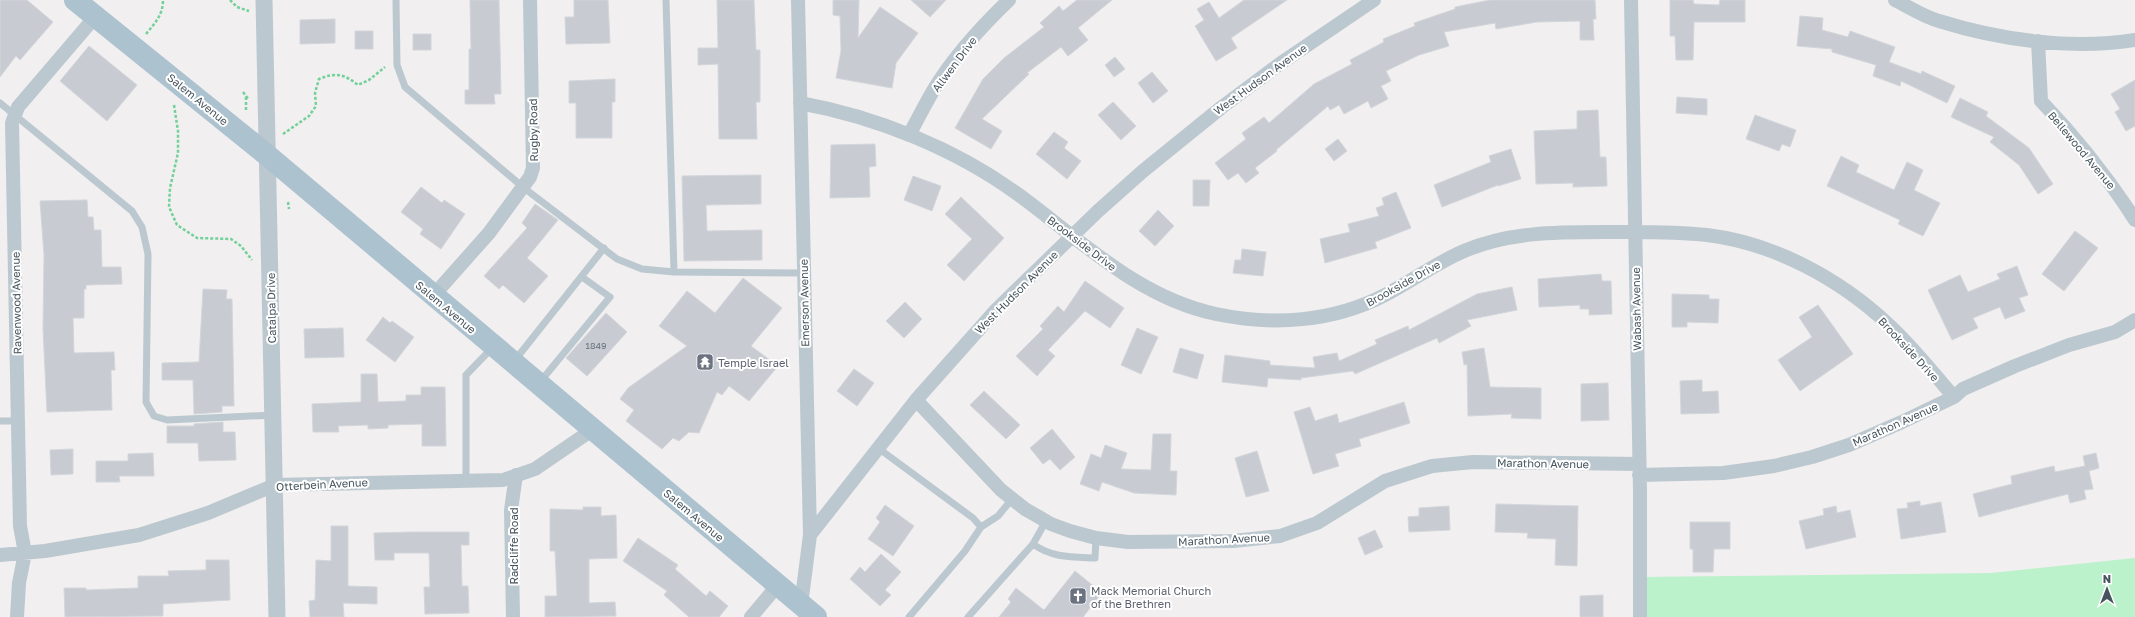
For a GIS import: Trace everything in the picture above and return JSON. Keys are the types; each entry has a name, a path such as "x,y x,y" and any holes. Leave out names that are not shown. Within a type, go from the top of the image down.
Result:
{"main road":[{"name":"Salem Avenue","path":"75,0 267,155 808,611"}],"street":[{"name":"Catalpa Drive","path":"264,0 274,415 277,617"},
{"name":"Rugby Road","path":"433,296 489,233 524,188 534,168 530,0"},
{"name":"Emerson Avenue","path":"798,0 810,534 808,611"},
{"name":"Allwen Drive","path":"909,135 936,86 960,53 987,21 1010,0"},
{"name":"Wabash Avenue","path":"1631,0 1640,617"},
{"path":"1895,0 1937,21 2038,42 2098,44 2135,40"},
{"name":"West Hudson Avenue","path":"810,534 916,400 997,309 1072,236 1143,171 1222,107 1367,1"},
{"name":"Ravenwood Avenue","path":"17,617 19,583 25,552 20,526 12,123 18,107 95,17"},
{"name":"Bellewood Avenue","path":"2038,42 2041,101 2070,132 2110,182 2135,220"},
{"name":"Brookside Drive","path":"800,103 849,115 909,135 946,152 992,177 1123,273 1170,299 1214,314 1274,322 1327,316 1361,306 1385,295 1436,264 1465,250 1500,240 1548,232 1668,232 1723,238 1755,246 1785,257 1824,276 1852,294 1887,323 1954,397"},
{"name":"Marathon Avenue","path":"916,400 1001,490 1046,521 1070,531 1096,538 1128,542 1233,541 1280,536 1317,523 1385,481 1416,470 1450,464 1473,462 1723,473 1774,466 1812,457 1862,439 1954,397 1963,389 2015,366 2069,345 2115,332 2135,320"},
{"name":"Otterbein Avenue","path":"0,555 109,541 139,534 208,513 275,485 503,480 535,469 592,430"},
{"name":"Radcliffe Road","path":"513,617 511,510 516,475"},
{"path":"751,617 778,585"}],"lane":[{"path":"396,0 397,65 405,87 524,188 617,259 642,269 674,272 804,273"},
{"path":"666,0 674,272"},
{"path":"0,103 132,211 142,227 148,254 146,402 154,416 167,420 274,415"},
{"path":"512,363 604,248"},
{"path":"538,384 610,297 582,277"},
{"path":"466,480 466,375 494,347"},
{"path":"0,421 19,421"},
{"path":"878,448 973,518 981,528"},
{"path":"910,617 965,550 981,528 998,516 1012,498"},
{"path":"968,617 1033,544 1046,521"},
{"path":"1033,544 1043,551 1060,557 1095,558 1096,538"}],"path":[{"path":"134,48 157,21 163,8 163,0"},
{"path":"267,155 286,131 309,116 316,106 315,93 319,79 331,74 347,76 358,84 369,80 382,67 397,65"},
{"path":"246,96 246,112"},
{"path":"174,104 178,131 178,153 170,188 169,207 177,225 197,238 231,239 241,246 249,258 270,277"},
{"path":"288,202 289,209"}],"green space":[{"path":"2135,558 2135,617 1640,617 1640,577 1991,573"}],"building":[{"path":"0,0 27,0 53,22 20,60 16,56 0,77"},
{"path":"470,0 499,0 501,94 494,94 495,104 465,104 465,90 469,90 469,49 471,49"},
{"path":"574,0 608,0 610,43 566,44 565,17 574,17"},
{"path":"717,0 754,0 756,50 760,50 760,102 756,102 757,139 719,139 718,64 698,65 698,48 718,48"},
{"path":"833,0 859,0 858,38 880,7 918,33 896,63 892,88 836,78 841,51 840,16 833,15"},
{"path":"911,0 946,0 930,17"},
{"path":"1077,0 1112,0 1078,28 1088,40 1068,56 1061,47 1027,73 1029,74 982,119 1002,131 991,149 955,128 983,79 1004,58 1044,27 1040,23 1059,6 1063,11"},
{"path":"1244,0 1287,0 1231,38 1237,48 1216,61 1195,26 1204,20 1197,9 1209,2 1219,18"},
{"path":"1490,0 1595,0 1596,19 1593,19 1594,40 1580,40 1580,21 1537,22 1496,29 1495,23 1444,32 1449,46 1419,55 1386,71 1391,81 1381,86 1388,99 1371,108 1368,101 1344,114 1339,105 1330,110 1328,106 1276,150 1277,151 1255,168 1259,173 1246,183 1238,173 1228,180 1215,163 1246,139 1242,133 1264,117 1269,123 1314,84 1352,64 1350,60 1384,42 1383,39 1415,26 1414,23 1455,9 1455,7"},
{"path":"1670,0 1693,0 1694,4 1719,5 1720,0 1745,0 1745,22 1694,22 1693,60 1676,60 1675,36 1670,36"},
{"path":"1800,16 1823,18 1822,30 1848,37 1850,31 1895,47 1889,62 1921,74 1922,71 1955,86 1947,103 1901,81 1900,86 1873,76 1876,65 1832,52 1832,49 1797,46"},
{"path":"335,19 335,43 300,44 300,20"},
{"path":"355,31 373,31 373,49 355,49"},
{"path":"413,34 431,34 431,50 413,50"},
{"path":"89,46 137,85 107,121 60,81"},
{"path":"1115,57 1125,69 1114,77 1105,65"},
{"path":"1152,72 1168,91 1153,103 1138,83"},
{"path":"615,79 615,102 612,102 612,138 576,138 576,103 569,103 569,81"},
{"path":"2135,80 2135,126 2126,131 2115,112 2120,109 2111,94"},
{"path":"1677,97 1707,99 1707,115 1676,113"},
{"path":"1960,98 1988,112 1986,116 2029,148 2053,184 2038,194 2019,165 1990,142 1994,137 1951,117"},
{"path":"1113,102 1136,126 1121,140 1098,115"},
{"path":"1598,110 1600,157 1606,157 1607,186 1573,187 1573,183 1536,184 1534,131 1577,129 1577,111"},
{"path":"1755,115 1796,130 1790,147 1782,144 1779,151 1746,139"},
{"path":"1054,132 1068,142 1064,148 1081,161 1067,179 1036,154"},
{"path":"1338,139 1347,151 1334,161 1325,149"},
{"path":"875,144 876,166 869,167 870,197 830,198 831,145"},
{"path":"1511,149 1521,179 1498,185 1442,207 1434,185 1491,162 1489,156"},
{"path":"1841,156 1859,165 1856,172 1894,190 1907,162 1923,170 1914,190 1940,203 1923,236 1898,224 1900,220 1827,186"},
{"path":"761,175 761,204 706,205 707,231 762,230 762,260 684,261 682,176"},
{"path":"913,176 941,186 932,211 904,200"},
{"path":"1193,180 1210,180 1209,206 1193,206"},
{"path":"421,187 442,203 444,200 465,214 441,249 420,234 423,229 401,212"},
{"path":"1396,192 1411,228 1375,242 1377,248 1325,263 1320,239 1350,232 1348,224 1379,216 1376,208 1384,205 1382,198"},
{"path":"961,197 1004,238 964,281 947,265 972,239 945,214"},
{"path":"87,200 88,217 93,217 94,230 101,230 102,267 121,267 122,284 86,285 86,289 84,289 84,318 73,318 74,353 114,352 115,370 111,370 112,410 47,412 43,329 44,255 40,201"},
{"path":"535,204 558,220 527,258 548,276 524,303 503,285 499,289 484,276 527,228 522,223"},
{"path":"1158,210 1174,226 1155,246 1139,231"},
{"path":"2075,231 2098,248 2064,291 2042,274"},
{"path":"1242,249 1266,252 1263,276 1233,273 1235,260 1241,260"},
{"path":"2017,266 2028,295 2019,298 2025,311 2005,319 2000,307 1973,318 1978,328 1952,340 1928,290 1960,275 1968,292 2000,279 1997,274"},
{"path":"1601,274 1602,281 1611,281 1612,314 1589,315 1589,309 1580,309 1580,305 1539,307 1538,279"},
{"name":"Temple Israel","path":"743,278 782,308 751,346 778,366 749,401 729,386 722,395 717,392 699,433 689,432 679,441 673,438 662,449 626,421 634,410 620,399 628,388 687,346 659,326 687,291 715,313"},
{"path":"1085,281 1124,308 1110,328 1085,311 1048,350 1055,356 1037,376 1016,356 1043,329 1040,326 1058,306 1064,312"},
{"path":"1512,287 1517,310 1467,320 1471,326 1439,343 1437,338 1355,374 1353,371 1301,378 1301,380 1268,378 1267,387 1222,382 1225,355 1270,361 1270,365 1315,368 1313,357 1337,353 1339,361 1377,344 1375,340 1408,326 1409,330 1477,294"},
{"path":"203,289 227,290 226,299 232,299 234,406 222,406 222,412 194,414 193,380 162,380 162,363 199,362"},
{"path":"1672,294 1709,295 1709,299 1719,299 1718,323 1687,322 1687,327 1672,327"},
{"path":"905,302 922,319 904,338 886,321"},
{"path":"1818,305 1853,354 1800,391 1778,360 1812,337 1799,317"},
{"path":"606,313 627,332 587,376 566,358"},
{"path":"383,317 390,323 392,321 414,337 395,362 366,340"},
{"path":"343,328 344,357 305,358 304,329"},
{"path":"1137,328 1158,337 1141,374 1121,365"},
{"path":"1180,348 1204,355 1197,379 1173,372"},
{"path":"1484,348 1490,387 1541,388 1541,419 1511,418 1512,414 1468,416 1467,364 1464,365 1462,352"},
{"path":"854,369 874,383 857,406 837,391"},
{"path":"361,374 377,374 378,402 406,401 406,395 421,395 421,387 445,387 446,446 422,446 422,424 388,425 388,428 368,429 368,425 338,426 339,432 313,432 312,404 361,402"},
{"path":"1702,380 1702,392 1718,391 1719,413 1681,414 1680,381"},
{"path":"1608,383 1609,420 1581,421 1581,384"},
{"path":"984,391 1020,425 1006,439 970,405"},
{"path":"1404,402 1410,423 1359,439 1361,446 1335,454 1339,466 1313,474 1294,412 1310,407 1315,421 1337,414 1339,423"},
{"path":"223,422 223,432 235,432 236,460 199,461 198,443 167,443 167,426 194,426 194,424"},
{"path":"1052,429 1075,457 1060,470 1050,459 1043,464 1030,448"},
{"path":"1153,434 1171,434 1170,471 1177,471 1176,495 1134,493 1102,482 1099,491 1080,484 1091,454 1101,458 1105,445 1127,453 1121,469 1151,470"},
{"path":"73,449 73,474 51,475 50,450"},
{"path":"1257,451 1269,491 1246,497 1235,458"},
{"path":"153,453 154,476 119,476 120,482 96,482 96,461 128,461 128,454"},
{"path":"2096,453 2099,468 2089,471 2093,489 2084,490 2086,499 2070,503 2068,494 1979,517 1973,494 2012,484 2011,476 2054,466 2055,472 2085,466 2083,456"},
{"path":"1920,501 1920,506 1941,502 1946,532 1901,539 1897,509 1908,508 1907,503"},
{"path":"1496,504 1578,506 1577,566 1555,565 1556,539 1527,538 1528,533 1495,532"},
{"path":"885,505 914,526 893,556 868,539 880,522 876,518"},
{"path":"1449,506 1450,530 1409,532 1408,517 1419,516 1419,508"},
{"path":"1836,506 1837,513 1850,510 1856,537 1806,549 1799,521 1824,515 1823,509"},
{"path":"583,507 601,507 601,516 616,515 617,558 589,559 589,603 615,602 616,616 545,617 545,596 557,596 555,551 550,551 550,509 583,510"},
{"path":"1690,522 1730,522 1730,549 1714,549 1713,572 1693,572 1693,549 1690,549"},
{"path":"331,526 348,526 348,586 377,587 377,604 343,603 344,617 310,617 309,601 315,600 316,560 331,561"},
{"path":"1375,530 1383,547 1365,555 1358,538"},
{"path":"469,532 469,545 461,545 462,586 468,586 469,613 425,614 424,587 430,587 429,553 394,553 394,560 375,560 374,533"},
{"path":"638,538 678,565 675,569 706,596 710,591 728,606 719,617 689,617 664,595 667,591 623,561"},
{"path":"881,554 901,572 885,590 891,595 880,606 850,579 860,567 865,572"},
{"path":"206,560 229,560 230,600 163,604 163,616 65,617 64,588 86,588 86,590 138,588 138,576 169,576 168,571 206,570"},
{"name":"Mack Memorial Church of the Brethren","path":"1075,571 1102,593 1083,617 999,617 1011,602 1008,599 1016,588 1044,610"},
{"path":"1603,595 1603,617 1580,617 1580,596"}],"place":[{"name":"Temple Israel","path":"705,362"},
{"name":"Mack Memorial Church of the Brethren","path":"1078,596"}]}
